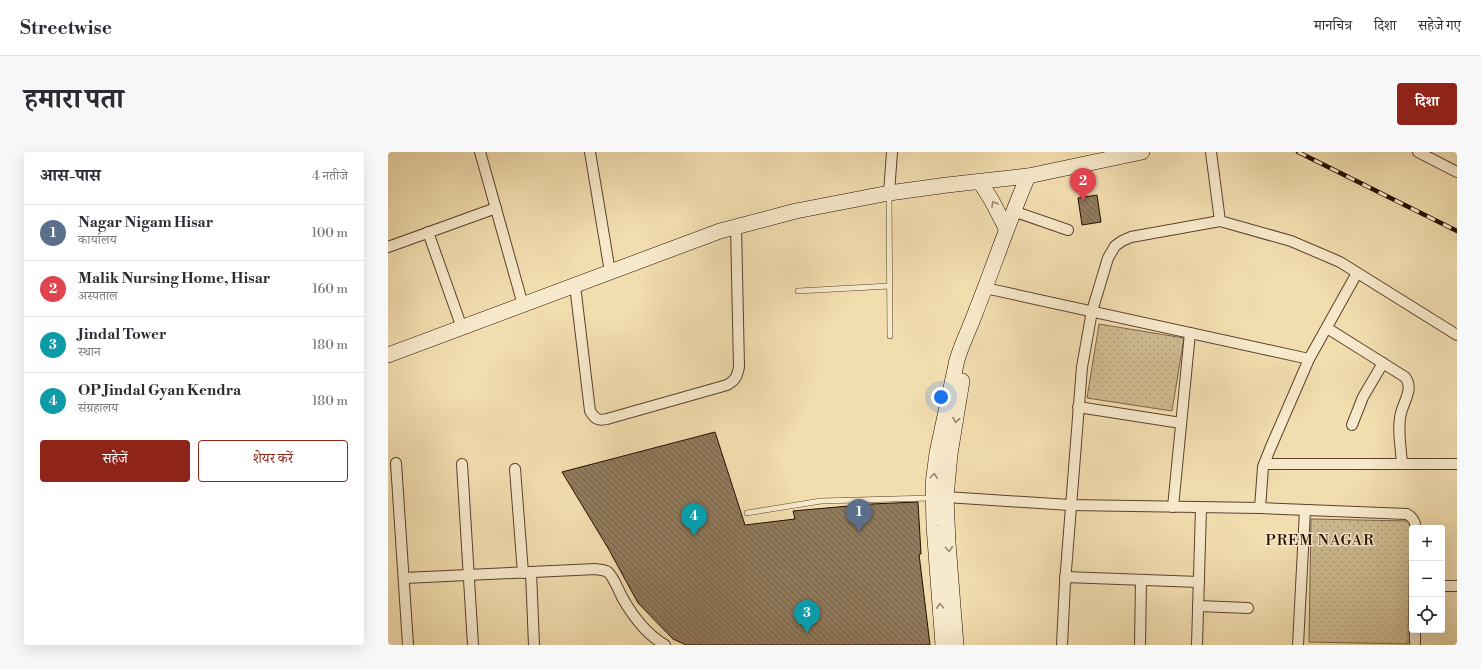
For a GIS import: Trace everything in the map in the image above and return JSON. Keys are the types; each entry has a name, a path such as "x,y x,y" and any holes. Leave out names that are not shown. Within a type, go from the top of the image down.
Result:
{"main road":[{"path":"388,355 720,231 796,211 890,193 1028,176 1142,152"},
{"path":"943,645 934,526 950,454 959,394 976,313 1006,228 1028,176"},
{"path":"980,182 1006,228"},
{"path":"940,497 948,543 956,645"}],"street":[{"path":"480,152 523,304"},
{"path":"593,152 610,272"},
{"path":"890,193 892,152"},
{"path":"1211,152 1220,221"},
{"path":"1418,152 1457,172"},
{"path":"1430,158 1440,152"},
{"path":"388,246 496,208"},
{"path":"1013,211 1068,230"},
{"path":"1062,645 1070,506 1082,367 1092,311 1108,258 1115,246 1131,237 1220,221 1291,241 1340,262 1457,335"},
{"path":"575,285 590,411 594,418 600,420 607,419 727,385 734,381 739,367 736,227"},
{"path":"428,232 462,328"},
{"path":"1260,508 1260,484 1264,464 1309,359 1357,273"},
{"path":"985,288 1309,359"},
{"path":"1327,328 1405,377 1408,382 1409,389 1401,413 1400,426 1402,464"},
{"path":"1172,507 1190,333"},
{"path":"1352,425 1363,397 1383,363"},
{"path":"1078,407 1181,422"},
{"path":"396,463 408,645"},
{"path":"462,464 472,645"},
{"path":"1264,464 1457,464"},
{"path":"515,469 534,645"},
{"path":"940,497 1070,506 1260,508 1407,514 1412,516 1416,525"},
{"path":"1197,645 1201,508"},
{"path":"1298,645 1306,510"},
{"path":"404,578 596,569 607,572 628,608 638,621 665,645"},
{"path":"1065,577 1199,582"},
{"path":"1140,645 1141,580"},
{"path":"1445,586 1457,586"},
{"path":"1198,606 1248,608"},
{"path":"1414,645 1415,633"}],"lane":[{"path":"890,193 890,336"},
{"path":"798,291 890,286"},
{"path":"747,513 821,501 940,497"}],"shaded area":[{"path":"1099,324 1184,338 1172,411 1087,398"},
{"path":"1311,519 1410,521 1408,644 1309,642"}],"building":[{"path":"1097,195 1101,222 1082,225 1078,198"},
{"path":"715,432 745,525 795,519 793,511 871,504 918,502 921,554 919,554 930,645 686,645 673,639 638,603 608,548 562,472"}],"railway":[{"path":"1298,152 1457,231"}],"place":[{"name":"Malik Nursing Home, Hisar","path":"1083,201"},
{"name":"Nagar Nigam Hisar","path":"859,532"},
{"name":"OP Jindal Gyan Kendra","path":"694,536"},
{"name":"Jindal Tower","path":"807,633"}],"district":[{"name":"PREM NAGAR","path":"1320,540"}]}
